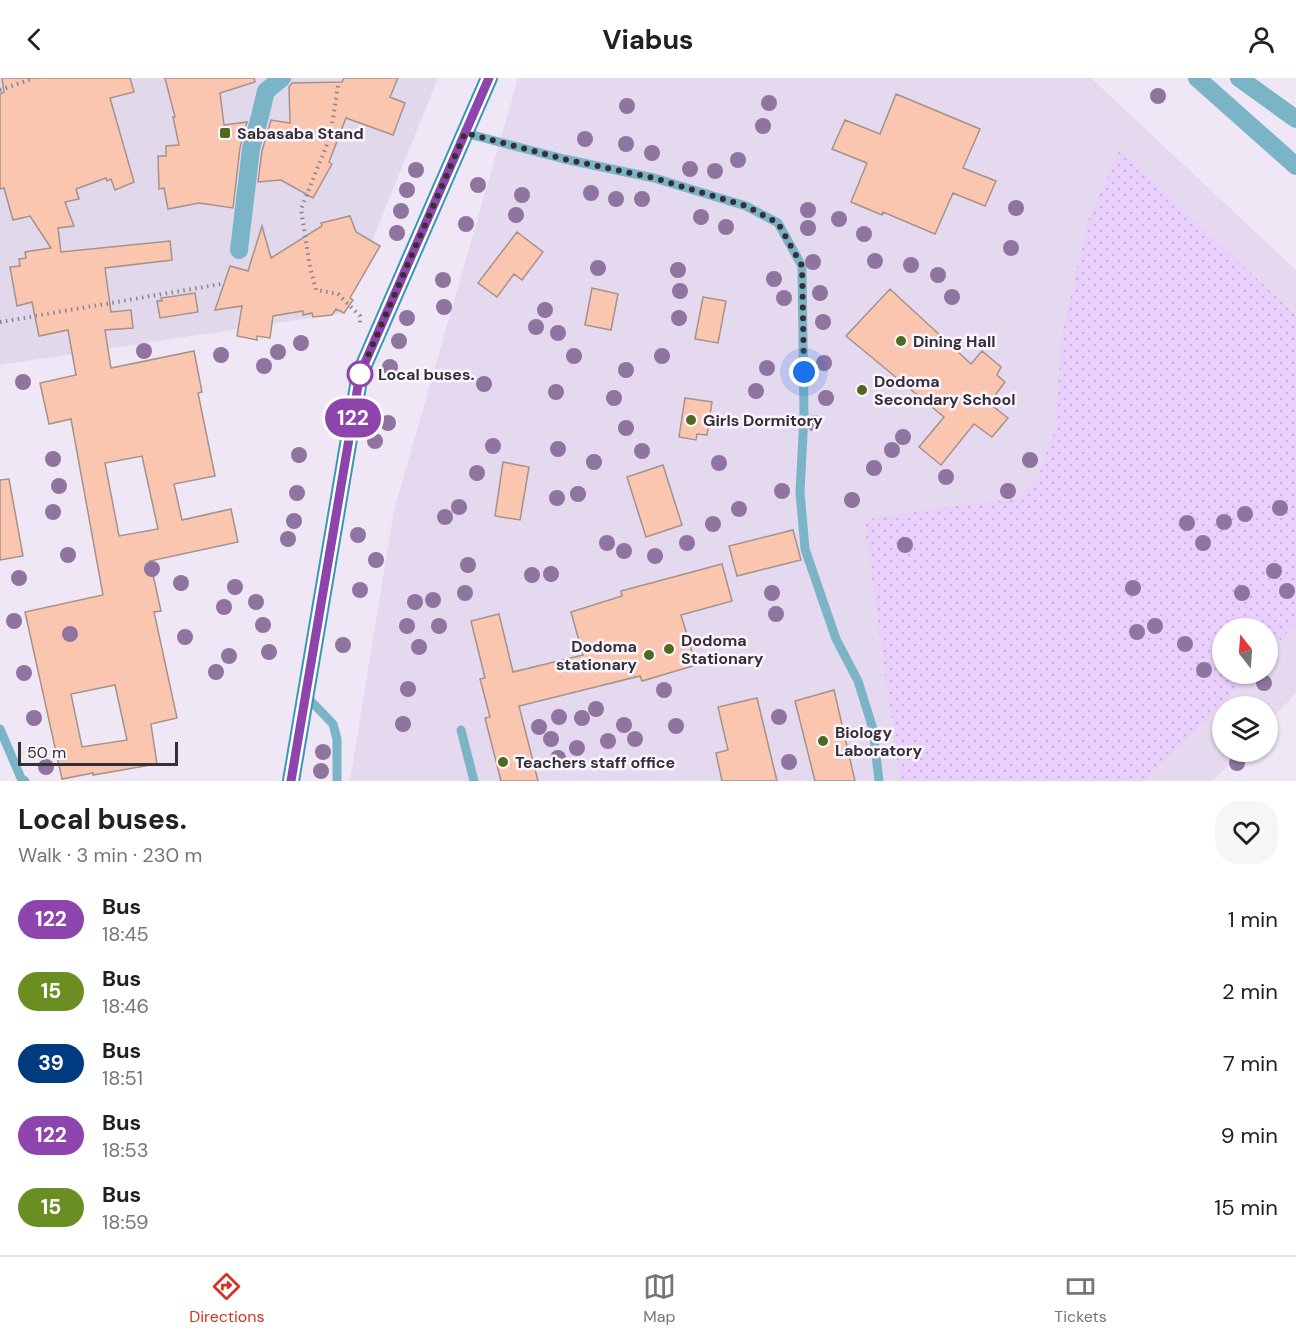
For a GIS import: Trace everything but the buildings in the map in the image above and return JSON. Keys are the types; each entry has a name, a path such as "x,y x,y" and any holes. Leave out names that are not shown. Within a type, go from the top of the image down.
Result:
{"street":[{"path":"239,250 251,148 266,92 282,78"},
{"path":"291,781 360,374 489,78"},
{"path":"1197,78 1296,166"},
{"path":"1239,78 1296,119"}],"lane":[{"path":"465,133 564,159 654,178 746,206 778,223 802,266 804,415 800,492 804,549 836,639 858,681 873,729 879,781"},
{"path":"306,696 333,724 337,739 337,781"},
{"path":"0,729 25,781"},
{"path":"462,730 474,781"}],"path":[{"path":"0,90 34,78"},
{"path":"338,87 330,137 301,209 316,290 338,294 360,316 360,326"},
{"path":"0,322 221,284"}],"shaded area":[{"path":"0,78 438,78 343,313 0,365"},
{"name":"Dodoma Secondary School","path":"518,78 1091,78 1296,270 1296,693 1278,712 1278,696 1212,696 1212,762 1231,762 1213,781 350,781 394,510"},
{"path":"1119,150 1296,315 1296,623 1278,643 1278,618 1212,618 1212,684 1241,684 1229,696 1212,696 1212,715 1144,781 900,781 864,520 973,503 1020,499 1039,475 1056,426 1061,338 1088,221"}],"bus line":[{"name":"122","path":"291,781 360,374 489,78"}],"place":[{"name":"Sabasaba Stand","path":"225,133"},
{"name":"Dining Hall","path":"901,341"},
{"name":"Local buses.","path":"360,374"},
{"name":"Dodoma Secondary School","path":"862,390"},
{"name":"Girls Dormitory","path":"691,420"},
{"name":"Dodoma Stationary","path":"669,649"},
{"name":"Dodoma stationary","path":"649,655"},
{"name":"Biology Laboratory","path":"823,741"},
{"name":"Teachers staff office","path":"503,762"}],"route":[{"path":"360,374 465,133 564,159 654,178 746,206 778,223 802,266 804,372"}]}
